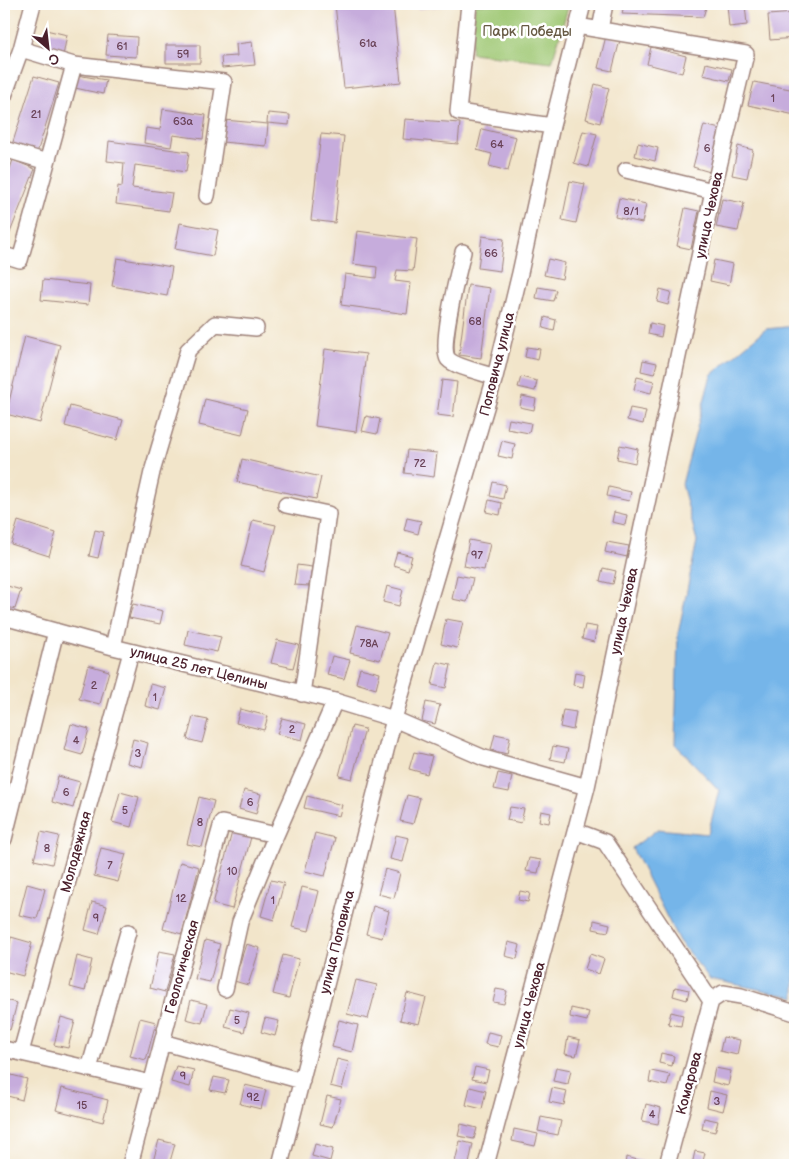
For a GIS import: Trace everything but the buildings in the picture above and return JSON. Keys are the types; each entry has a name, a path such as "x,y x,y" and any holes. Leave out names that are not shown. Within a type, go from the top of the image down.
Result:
{"street":[{"path":"4,96 21,49 33,4"},
{"path":"469,4 458,112 552,126"},
{"name":"Поповича улица","path":"394,720 495,377 520,274 552,126 583,4"},
{"path":"577,26 600,29 605,4"},
{"name":"улица Чехова","path":"486,1165 587,787 713,190 746,54 600,29"},
{"path":"21,49 74,65 224,82 207,196"},
{"path":"4,255 20,260 74,65"},
{"path":"4,149 47,162"},
{"path":"626,170 713,190"},
{"path":"463,252 447,326 445,350 448,359 455,364 495,377"},
{"path":"113,647 152,472 188,350 215,324 256,328"},
{"path":"286,505 328,514 302,694"},
{"name":"улица 25 лет Целины","path":"4,617 131,652 335,701 394,720 484,758 587,787"},
{"path":"4,839 56,631"},
{"name":"Молодежная","path":"20,1052 131,652"},
{"path":"225,989 240,922 335,701"},
{"name":"улица Поповича","path":"280,1165 394,720"},
{"name":"Геологическая","path":"130,1165 222,824 276,835"},
{"path":"576,832 606,842 711,1001 723,994 741,996 795,1013"},
{"path":"89,1069 128,932"},
{"name":"Комарова","path":"667,1165 711,1001"},
{"path":"162,1042 302,1081"},
{"path":"4,1049 151,1083"}],"green space":[{"name":"Парк Победы","path":"475,4 569,4 552,62 471,53"}],"water":[{"path":"795,326 795,997 710,979 679,941 632,848 658,829 708,834 719,790 675,744 678,634 697,541 682,484 711,375 766,329"}]}
